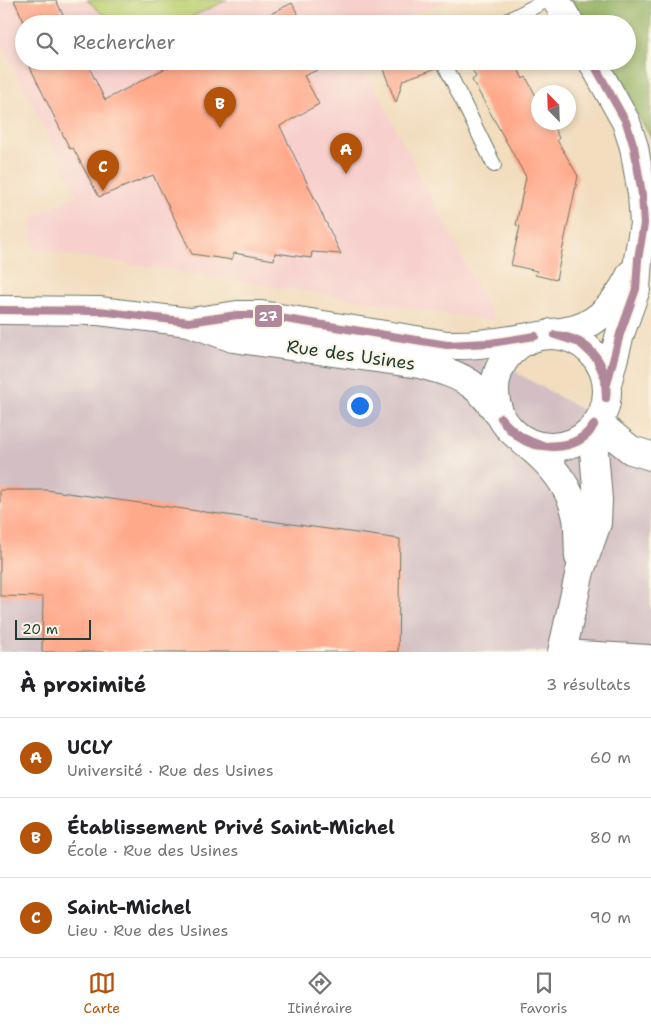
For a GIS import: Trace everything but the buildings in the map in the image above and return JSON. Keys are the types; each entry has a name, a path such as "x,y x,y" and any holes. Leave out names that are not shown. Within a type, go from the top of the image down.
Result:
{"street":[{"path":"556,0 565,15"},
{"path":"521,440 548,448 563,446 576,442 588,434 598,422 606,404 607,384 620,334 636,289 638,259 644,224 642,194 634,147 626,122 597,70"},
{"name":"Rue des Usines","path":"189,322 236,315 260,315 446,345 488,345 566,331 586,325 601,315 625,286 638,259"},
{"name":"Rue des Usines","path":"0,310 99,311 189,322 233,338 419,364 441,370 475,387 499,414"},
{"path":"580,571 577,520 574,504 566,487 540,454 508,429 499,414 494,398 495,381 500,364 509,352 521,342 542,335 565,336 581,342 594,353 602,368 607,384"},
{"path":"598,422 631,450 651,456"},
{"path":"562,649 580,571 597,523 598,500 594,452 598,422"}],"lane":[{"path":"518,15 547,0"},
{"path":"447,70 494,165"},
{"path":"562,649 649,652"}],"shaded area":[{"path":"0,0 450,0 411,15 15,15 15,70 366,70 495,321 33,249 32,217 77,195 0,40"},
{"path":"0,310 326,326 501,364 626,434 651,456 651,652 0,652"}],"green space":[{"path":"87,0 227,0 196,15 105,15"},
{"path":"570,0 651,0 651,138 611,70 636,70 636,15 579,15"}],"transit line":[{"name":"27","path":"597,70 626,122 634,147 642,194 644,224 638,259 636,289 620,334 607,384"},
{"name":"27","path":"0,310 99,311 189,322 237,315 261,315 447,345 491,343 535,336"},
{"name":"27","path":"555,335 578,341 595,355 601,364 604,374 606,398"},
{"name":"27","path":"555,335 580,343 596,358 605,378 606,398"},
{"name":"27","path":"501,418 520,436 545,446"},
{"name":"27","path":"501,418 519,438 531,444 545,446"},
{"name":"27","path":"545,446 573,444 588,434 594,425"},
{"name":"27","path":"545,446 560,445 578,440 594,425"}],"place":[{"name":"Établissement Privé Saint-Michel","path":"220,128"},
{"name":"UCLY","path":"346,174"},
{"name":"Saint-Michel","path":"103,191"}]}
